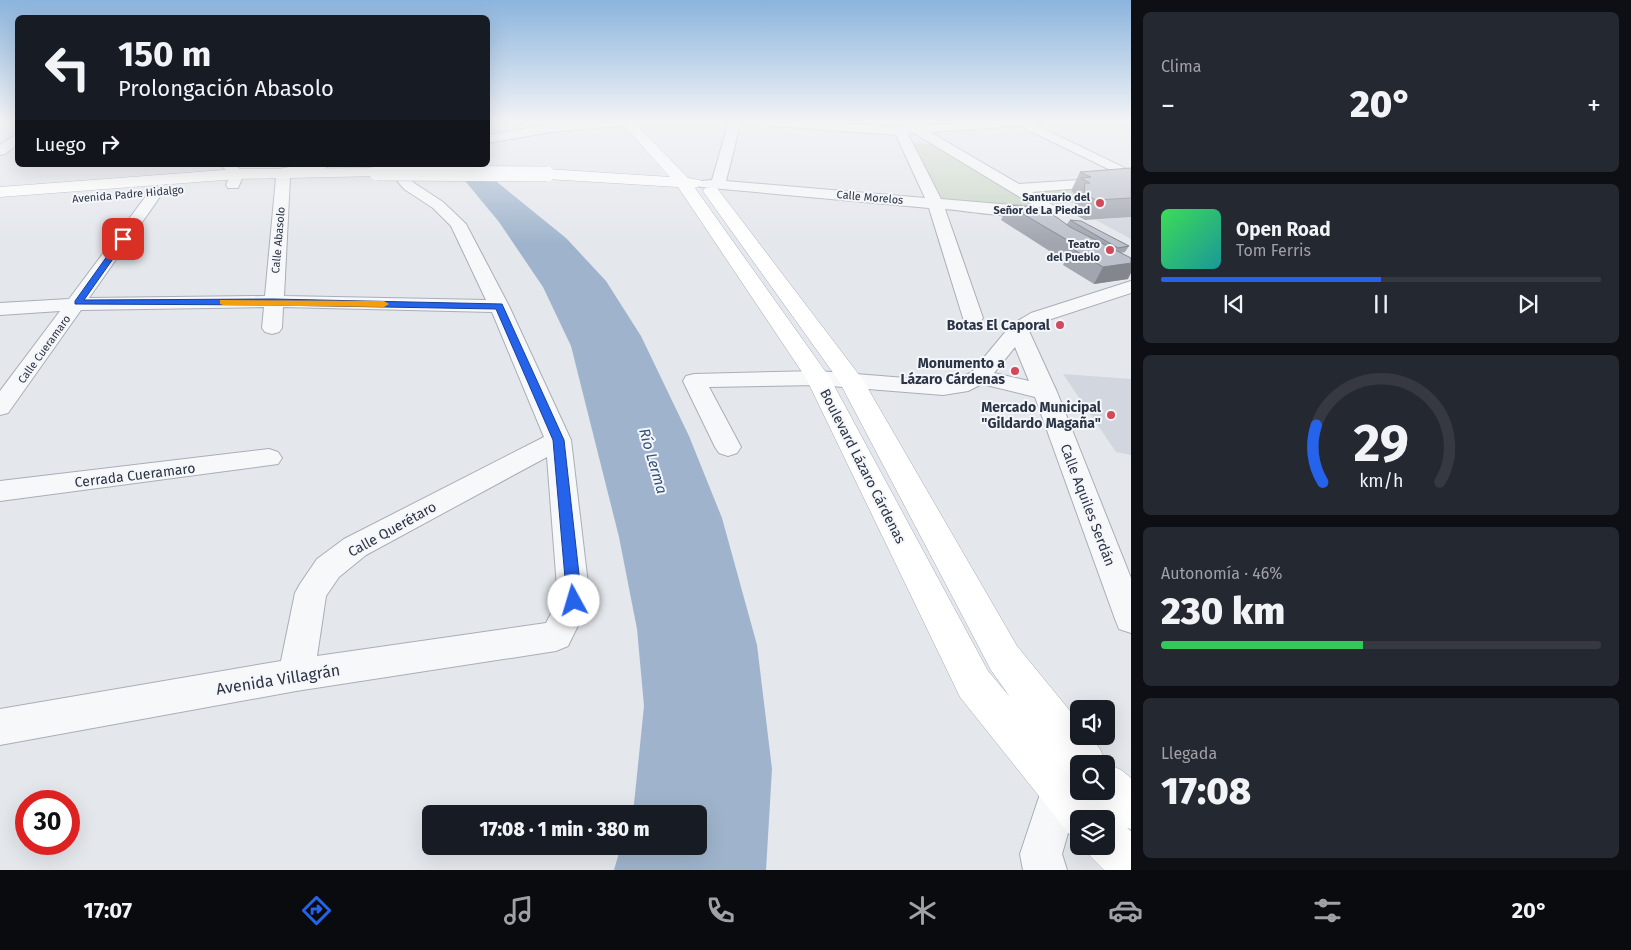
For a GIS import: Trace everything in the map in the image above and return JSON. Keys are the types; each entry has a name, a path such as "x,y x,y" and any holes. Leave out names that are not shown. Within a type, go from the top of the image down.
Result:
{"main road":[{"name":"Boulevard Lázaro Cárdenas","path":"664,162 671,169 697,181 818,378 974,684 1070,779"},
{"name":"Boulevard Lázaro Cárdenas","path":"679,162 697,181 851,380 1004,658 1070,773"},
{"name":"Avenida Padre Hidalgo","path":"0,192 233,175 278,176 320,169 547,174 639,180 697,181"},
{"path":"639,180 662,174 671,169"},
{"name":"Avenida Padre Hidalgo","path":"0,204 157,192 233,175"},
{"path":"608,178 662,188 697,181"},
{"path":"1115,793 1131,807"},
{"path":"1115,848 1131,863"}],"street":[{"path":"697,181 709,162"},
{"path":"918,162 935,203 973,318"},
{"path":"966,162 1051,210 1035,212"},
{"path":"1099,162 1131,178"},
{"path":"384,169 438,205 458,224 499,306 558,440"},
{"name":"Calle Abasolo","path":"272,328 278,176"},
{"path":"1131,178 1109,179 1121,185 1131,184"},
{"name":"Calle Morelos","path":"697,181 1035,212"},
{"path":"1016,189 1114,182"},
{"name":"Calle Cueramaro","path":"0,408 157,192"},
{"path":"1035,212 1056,227"},
{"path":"728,447 694,381 818,378 943,388 960,386 980,377 1018,329 1038,317 1131,287"},
{"path":"0,309 78,303 273,302 499,306"},
{"name":"Calle Aquiles Serdán","path":"1018,329 1045,392 1128,604"},
{"path":"980,377 1045,392"},
{"name":"Avenida Villagrán","path":"0,727 296,675 556,636 574,601 558,440"},
{"name":"Calle Querétaro","path":"296,675 312,593 328,568 355,547 558,440"},
{"name":"Cerrada Cueramaro","path":"0,491 269,458"},
{"path":"1045,870 1041,854 1071,800"}],"shaded area":[{"path":"1131,217 1131,239 1096,220"},
{"name":"Mercado Municipal \"Gildardo Magaña\"","path":"1063,374 1131,379 1131,455 1116,452"}],"green space":[{"path":"920,162 963,162 1034,204 1028,209 938,202"},
{"path":"1067,189 1082,197 1073,198 1080,202 1056,204 1034,191"}],"water":[{"name":"Río Lerma","path":"454,167 478,167 566,238 606,281 641,336 689,436 722,518 757,645 772,769 766,870 614,870 618,855 707,855 707,805 634,805 644,706 637,629 619,537 571,346 543,287 499,222"}],"building":[{"path":"1131,168 1131,198 1096,200 1084,194 1085,183 1090,183 1081,178 1091,177 1080,172"},
{"path":"1008,205 1044,208 1070,227 1131,258 1131,263 1103,267 1071,248 1079,247"},
{"path":"1070,220 1081,221 1129,246 1118,248"}],"slow traffic":[{"path":"223,302 384,304"}],"place":[{"name":"Santuario del Señor de La Piedad","path":"1100,203"},
{"name":"Teatro del Pueblo","path":"1110,250"},
{"name":"Botas El Caporal","path":"1060,325"},
{"name":"Monumento a Lázaro Cárdenas","path":"1015,371"},
{"name":"Mercado Municipal \"Gildardo Magaña\"","path":"1111,415"}],"route":[{"path":"123,239 78,303 273,302 499,306 558,440 574,601"}]}
